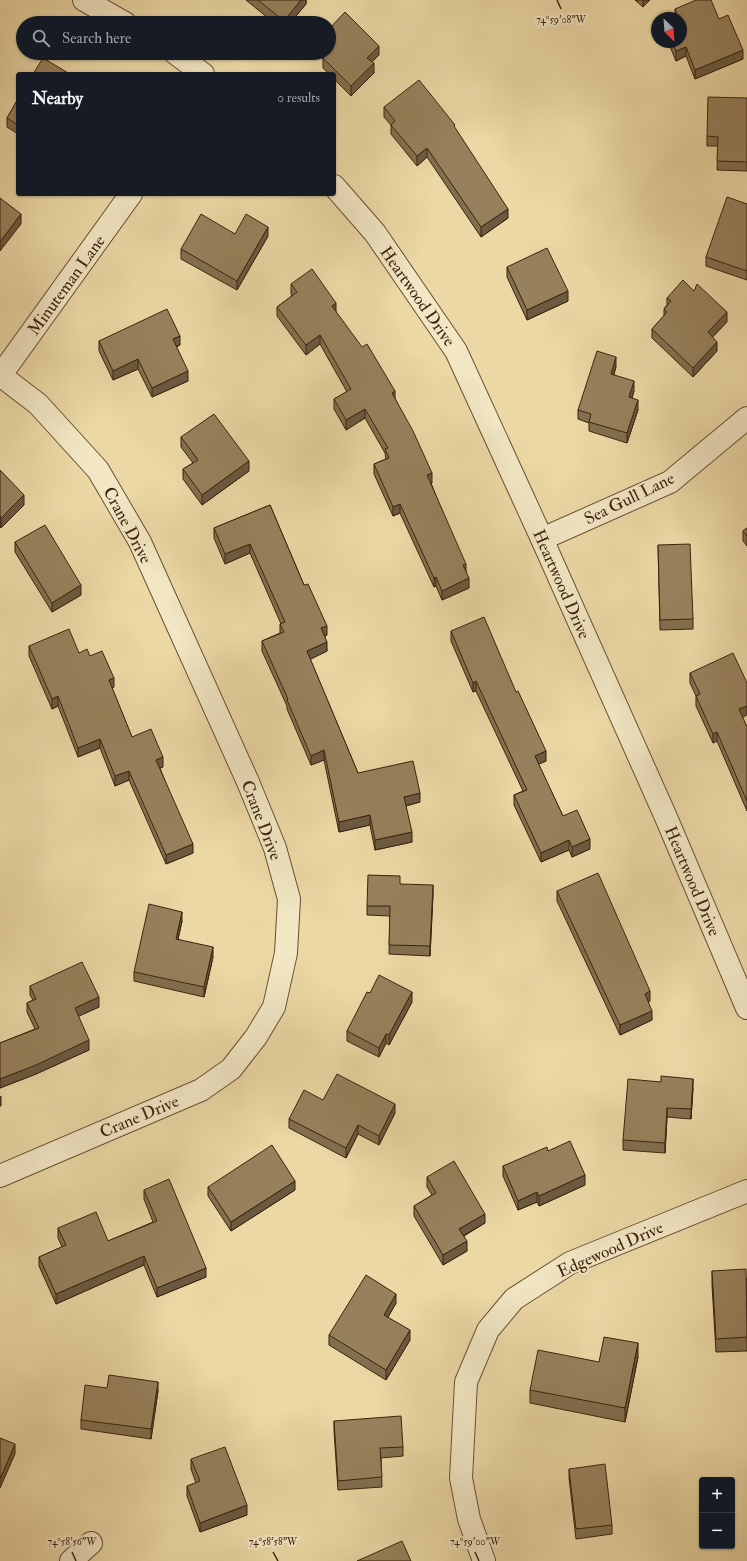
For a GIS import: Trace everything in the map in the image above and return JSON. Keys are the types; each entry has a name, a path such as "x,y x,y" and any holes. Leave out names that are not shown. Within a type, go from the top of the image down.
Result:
{"street":[{"path":"84,0 112,16"},
{"path":"184,60 200,72"},
{"name":"Heartwood Drive","path":"336,188 375,234 456,351 542,539 665,815 747,1008"},
{"name":"Minuteman Lane","path":"0,376 130,196"},
{"name":"Crane Drive","path":"0,376 38,404 98,470 140,542 248,782 275,848 289,898 286,953 274,1007 256,1037 231,1069 201,1090 0,1176"},
{"name":"Sea Gull Lane","path":"542,539 670,482 747,418"},
{"name":"Edgewood Drive","path":"484,1561 469,1519 461,1478 466,1382 488,1330 514,1299 570,1263 747,1192"},
{"path":"71,1561 91,1543"}],"building":[{"path":"258,0 301,0 288,16 278,16"},
{"path":"696,0 711,0 719,19 728,15 743,50 695,70 686,48 687,12 676,12 675,9"},
{"path":"345,12 379,46 367,58 374,63 351,86 325,60 336,60 336,22"},
{"path":"675,48 684,48 676,51"},
{"path":"42,60 46,60 67,72 34,72"},
{"path":"419,80 455,125 454,126 508,209 481,227 427,148 417,156 391,125 395,121 384,107"},
{"path":"708,97 747,98 747,162 717,161 718,137 707,136"},
{"path":"16,102 16,124 7,118"},
{"path":"727,197 747,204 747,271 706,257"},
{"path":"0,198 21,214 0,242"},
{"path":"201,214 235,234 246,214 268,227 237,281 181,249"},
{"path":"547,248 568,291 527,310 507,267"},
{"path":"312,269 336,303 332,306 362,347 367,344 395,391 392,393 413,431 432,473 427,475 466,564 463,565 469,578 442,591 436,577 434,578 400,504 393,507 374,464 389,458 385,449 388,448 365,409 346,420 334,399 351,389 320,335 306,345 277,307 297,292 291,284"},
{"path":"683,280 694,291 697,284 727,312 708,332 717,342 693,368 652,329 667,312 664,309 671,301 667,298"},
{"path":"167,309 180,336 173,339 188,371 152,388 138,359 113,371 99,341"},
{"path":"597,351 616,357 611,374 634,381 629,397 638,400 627,433 589,422 591,414 578,410"},
{"path":"214,414 249,461 202,495 183,469 198,460 181,437"},
{"path":"0,470 24,495 1,518 0,516"},
{"path":"270,505 304,585 308,584 327,626 321,628 327,642 307,651 358,773 413,761 420,793 404,797 412,832 375,840 370,815 339,822 324,750 311,756 262,641 284,632 280,624 285,622 250,544 225,554 214,528"},
{"path":"45,525 81,585 52,603 15,542"},
{"path":"747,528 747,536 743,531"},
{"path":"690,544 693,619 660,620 658,545"},
{"path":"484,617 516,692 518,691 546,751 535,756 563,816 577,810 590,839 572,847 569,840 541,853 514,795 527,790 476,681 473,683 451,631"},
{"path":"69,629 79,653 87,649 90,656 102,651 114,678 109,680 132,737 151,729 163,757 156,760 193,844 166,855 129,771 115,776 100,739 78,748 58,696 52,699 29,646"},
{"path":"733,653 747,683 747,706 739,709 747,727 747,801 717,732 713,734 696,696 700,694 690,673"},
{"path":"598,873 650,991 645,994 652,1011 620,1025 557,891"},
{"path":"368,875 400,876 400,884 433,885 430,946 389,945 390,906 367,906"},
{"path":"149,904 182,912 176,939 213,947 204,987 134,972"},
{"path":"82,962 99,997 75,1008 89,1040 36,1065 0,1079 0,1043 39,1028 27,1003 36,999 30,986"},
{"path":"379,975 412,992 389,1035 386,1034 379,1048 347,1031 367,992 370,993"},
{"path":"337,1074 395,1104 379,1136 358,1125 346,1148 289,1119 304,1090 323,1100"},
{"path":"661,1076 693,1079 691,1109 667,1108 665,1143 623,1140 628,1079 661,1082"},
{"path":"570,1141 585,1175 539,1196 537,1192 518,1201 503,1166 547,1147 548,1151"},
{"path":"272,1145 295,1181 231,1222 208,1187"},
{"path":"454,1161 485,1214 459,1229 467,1241 443,1255 414,1206 436,1193 427,1177"},
{"path":"169,1179 206,1268 157,1288 144,1256 56,1294 39,1257 66,1245 58,1228 96,1212 108,1241 157,1221 144,1190"},
{"path":"746,1269 747,1337 716,1339 712,1271"},
{"path":"366,1275 396,1294 384,1315 410,1330 386,1370 329,1335"},
{"path":"604,1337 638,1343 625,1408 530,1390 538,1350 599,1362"},
{"path":"109,1375 158,1382 151,1429 81,1420 85,1385 107,1388"},
{"path":"401,1416 403,1447 380,1448 382,1477 338,1481 334,1421"},
{"path":"0,1438 15,1444 0,1479"},
{"path":"225,1447 247,1505 200,1523 187,1486 200,1481 191,1459"},
{"path":"605,1464 612,1525 576,1529 569,1469"},
{"path":"402,1541 411,1561 357,1561"}]}
